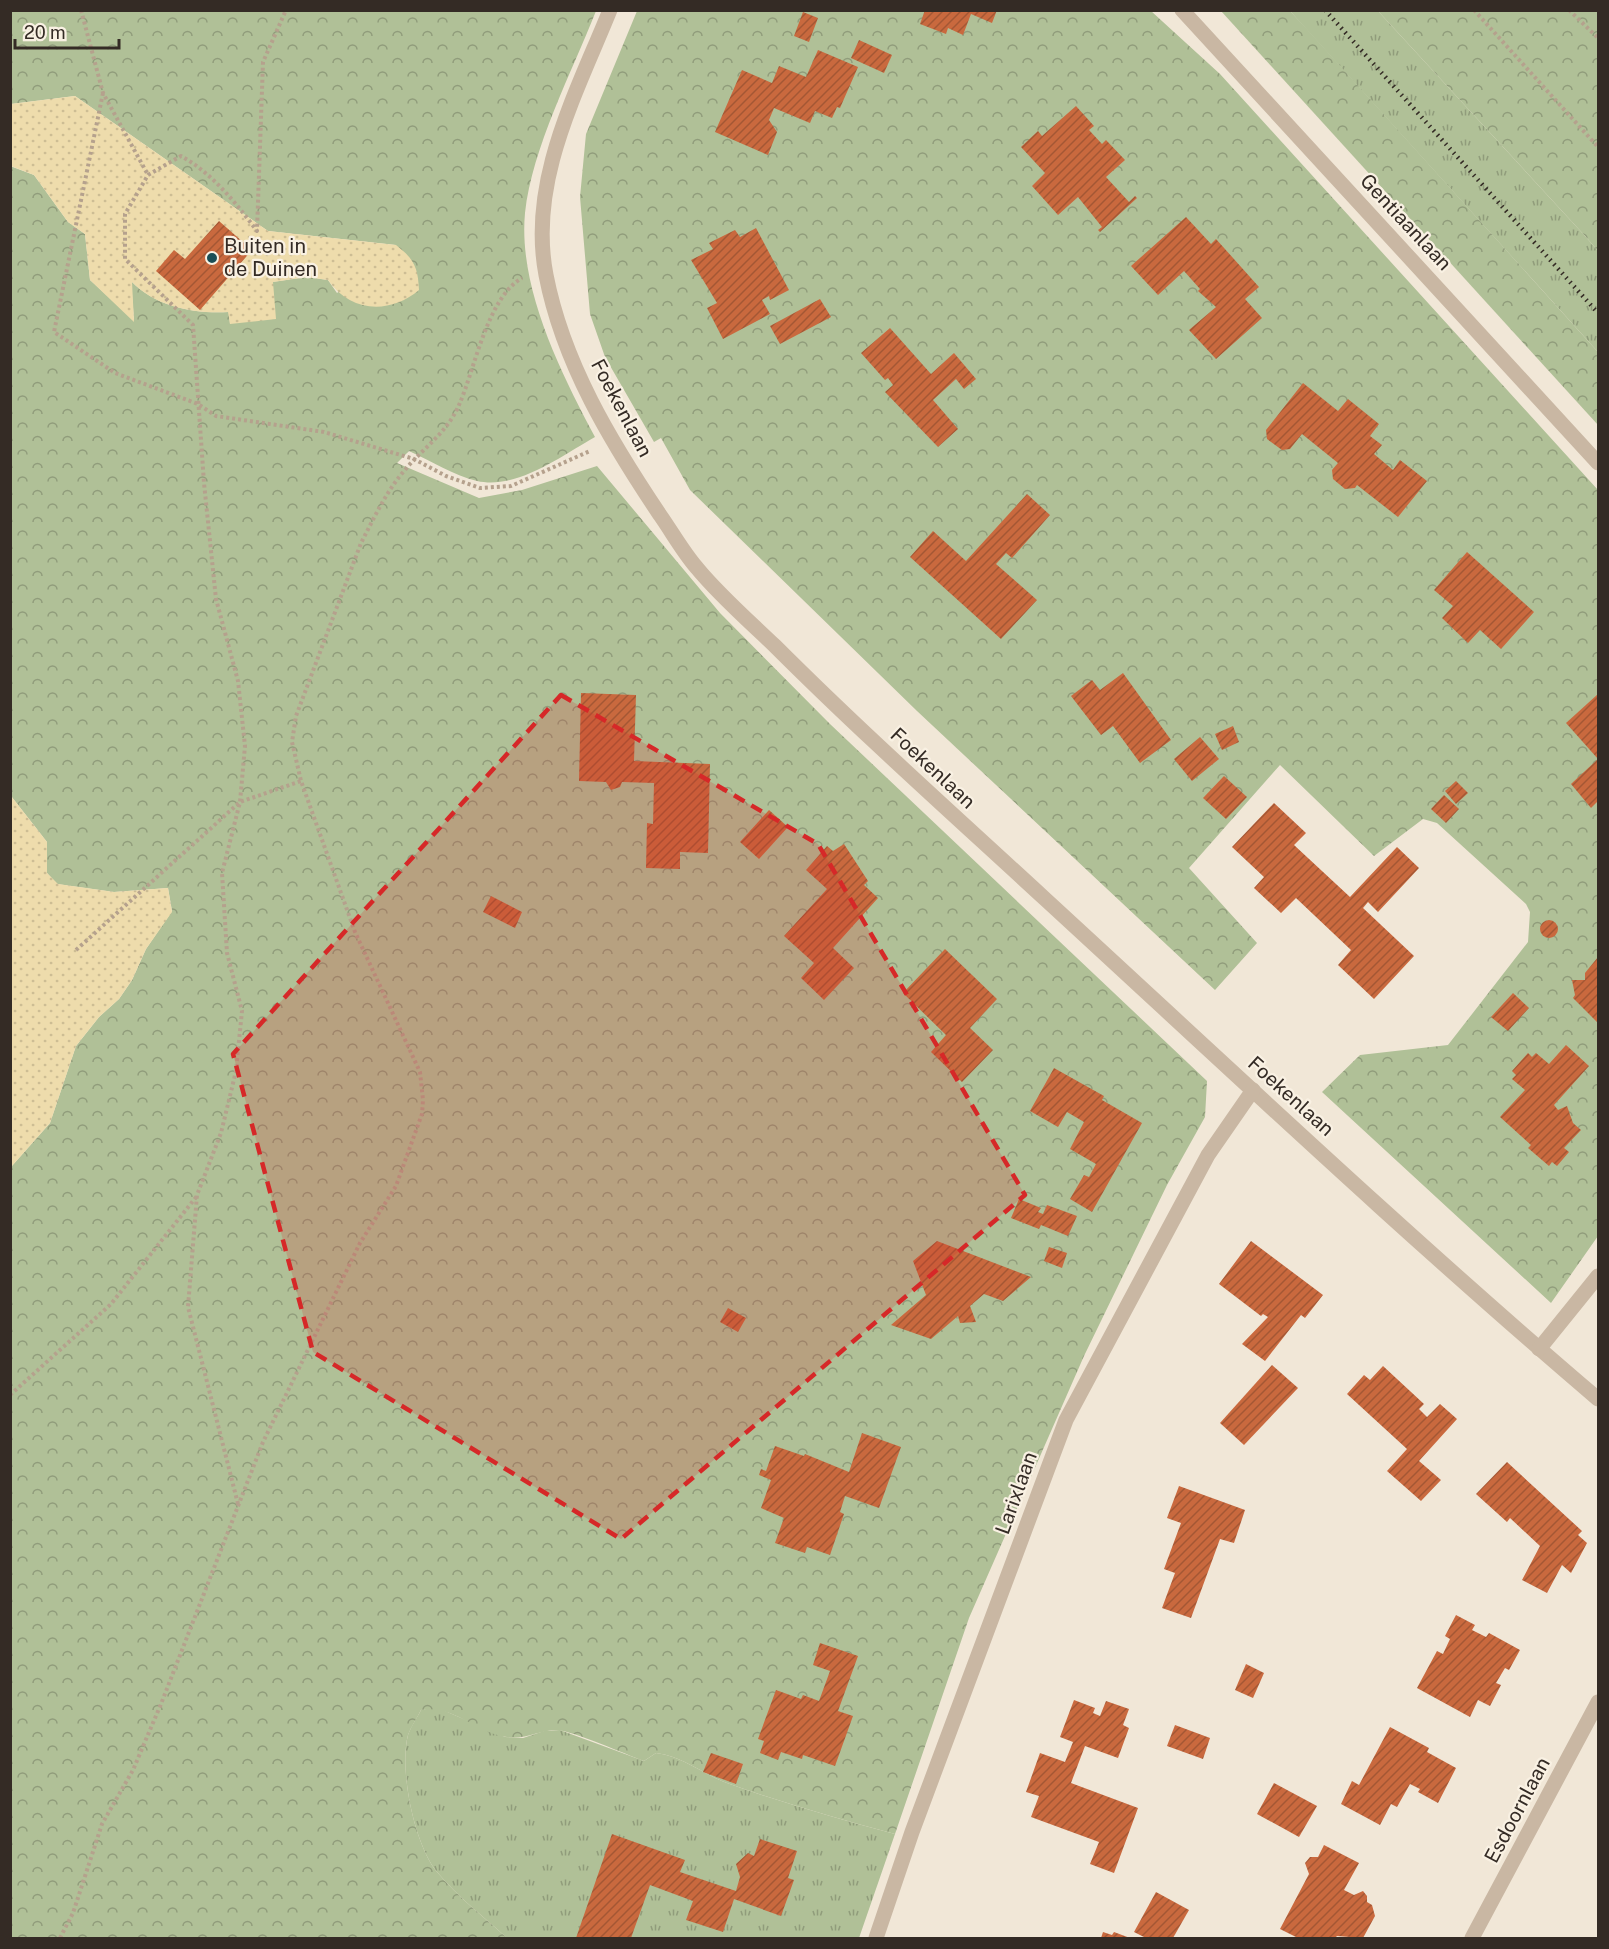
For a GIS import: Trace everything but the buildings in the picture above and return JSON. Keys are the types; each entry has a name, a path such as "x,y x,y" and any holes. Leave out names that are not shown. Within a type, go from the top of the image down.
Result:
{"street":[{"name":"Foekenlaan","path":"610,10 562,127 552,159 544,205 542,237 545,270 555,313 571,357 596,411 695,567 831,703 1253,1090 1539,1349 1599,1399"},
{"name":"Gentiaanlaan","path":"1182,10 1599,463"},
{"name":"Larixlaan","path":"876,1938 912,1832 1066,1420 1208,1155 1253,1090"},
{"path":"1539,1349 1599,1276"},
{"name":"Esdoornlaan","path":"1472,1938 1599,1702"}],"path":[{"path":"81,10 103,93 148,175"},
{"path":"238,1504 188,1307 197,1195 220,1134 236,1071 242,1011 227,953 222,873 240,802 245,746 238,681 216,599 193,325 125,259 125,214 148,175 181,156 234,200 257,231 263,62 286,10"},
{"path":"1474,10 1599,147"},
{"path":"1569,10 1599,38"},
{"path":"103,93 54,332 115,373 198,404 216,416 324,432 414,459 446,476 480,488 511,486 531,480 614,440"},
{"path":"60,1938 74,1913 102,1824 133,1770 161,1704 262,1442 345,1272 396,1186 417,1130 423,1100 421,1079 414,1056 359,941 301,781 292,742 296,716 362,543 395,482 414,459 444,431 456,411 498,303 516,282 531,273 545,270"},
{"path":"76,950 240,802 301,781"},
{"path":"10,1395 111,1304 197,1195"}],"highlighted area":[{"path":"561,695 818,844 1025,1195 621,1539 313,1352 233,1054"}],"green space":[{"path":"11,11 596,11 544,137 529,188 525,213 528,271 535,300 556,358 595,437 553,462 508,481 477,481 451,472 409,451 397,463 479,498 522,490 597,466 720,613 830,724 1207,1081 1205,1117 1167,1185 1084,1356 969,1618 895,1834 748,1790 666,1755 656,1753 644,1761 587,1738 557,1730 514,1738 507,1737 485,1730 444,1711 421,1710 408,1735 406,1767 410,1806 422,1844 437,1872 445,1881 507,1938 11,1938 11,1167 50,1123 76,1046 99,1017 119,999 132,980 146,949 172,911 168,888 114,892 57,884 47,873 47,842 11,796 10,166 34,175 68,222 85,234 90,280 134,320 131,281 141,290 164,303 203,312 229,312 230,324 272,282 307,277 328,280 337,293 396,245 268,231 75,96 11,104"},
{"path":"637,11 1151,11 1220,74 1598,490 1598,1236 1551,1303 1322,1092 1360,1055 1448,1045 1528,942 1530,912 1526,904 1437,823 1423,819 1374,856 1280,765 1189,868 1257,943 1215,990 917,711 690,490 661,438 654,442 605,357 590,314 580,197 586,134"},
{"path":"1221,11 1290,11 1306,28 1598,352 1598,425"},
{"path":"1290,11 1378,11 1586,237 1598,251 1598,352"},
{"path":"1378,11 1598,11 1598,251 1586,237"},
{"path":"436,1707 505,1737 523,1738 544,1731 560,1730 644,1761 656,1753 666,1755 748,1790 895,1834 859,1938 507,1938 437,1872 415,1825 407,1786 408,1735 421,1710"}],"sand":[{"path":"75,96 268,231 396,245 414,264 418,275 419,290 395,303 370,306 347,299 328,280 307,277 273,282 276,319 230,324 228,312 202,312 164,303 152,298 132,282 134,322 90,280 85,234 68,222 34,175 11,166 11,104"},
{"path":"11,796 47,842 47,873 58,884 114,892 168,888 172,912 146,949 132,980 119,999 99,1017 76,1046 50,1123 11,1167"}],"railway":[{"path":"1325,10 1598,313"}],"place":[{"name":"Buiten in de Duinen","path":"212,258"}]}
